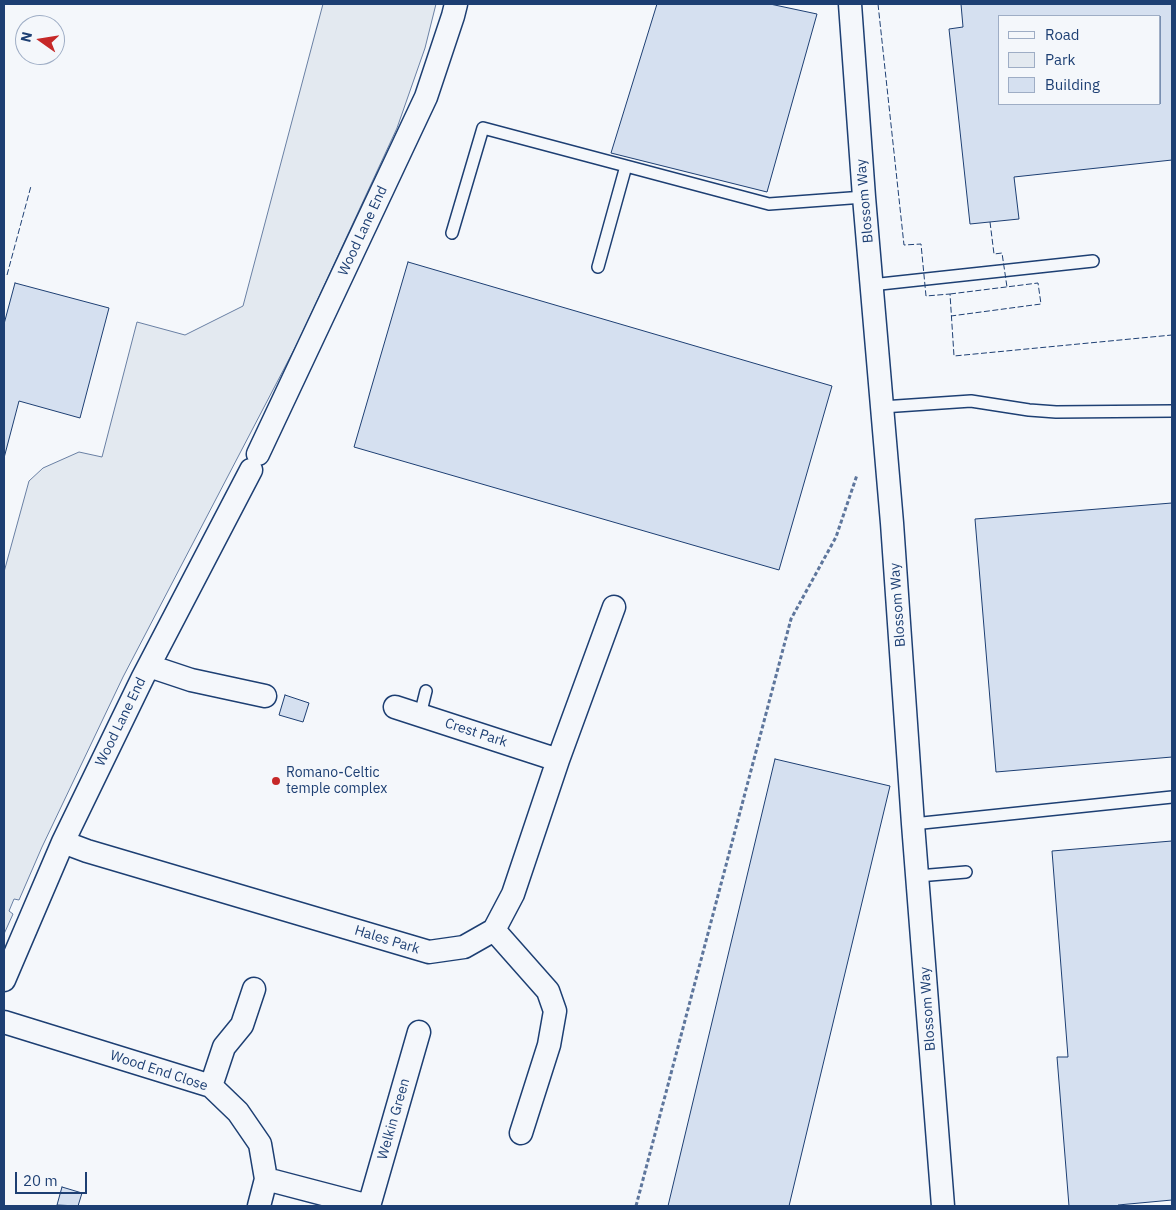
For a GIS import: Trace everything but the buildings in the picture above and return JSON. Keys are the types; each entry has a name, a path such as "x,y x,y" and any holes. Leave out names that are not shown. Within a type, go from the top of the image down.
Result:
{"street":[{"name":"Wood Lane End","path":"4,980 63,842 149,666 254,462 426,97 456,4"},
{"name":"Blossom Way","path":"850,4 943,1206"},
{"path":"521,1133 549,1044 555,1011 548,991 494,930 513,894 558,760 614,607"},
{"path":"149,666 191,680 265,696"},
{"name":"Crest Park","path":"394,707 558,760"},
{"name":"Hales Park","path":"63,842 87,851 429,952 464,947 494,930"},
{"path":"212,1086 224,1047 242,1024 254,989"},
{"name":"Wood End Close","path":"4,1022 212,1086 238,1112 260,1144 266,1179 259,1206"},
{"name":"Welkin Green","path":"266,1179 369,1206 419,1032"}],"lane":[{"path":"452,233 483,128 769,204 864,197"},
{"path":"598,267 626,166"},
{"path":"872,285 1093,261"},
{"path":"882,407 971,401 1056,412 1172,411"},
{"path":"420,715 426,691"},
{"path":"913,824 1172,797"},
{"path":"918,876 966,872"}],"path":[{"path":"636,1206 791,619 836,537 857,475"}],"green space":[{"path":"323,4 436,4 425,48 397,128 298,342 123,677 42,847 19,900 14,899 9,911 13,914 4,934 4,572 29,481 43,468 79,452 102,457 137,322 185,335 243,306"}],"fence":[{"path":"878,4 904,245 921,244 926,296 950,294 954,356 1172,335"},
{"path":"7,275 31,186"},
{"path":"990,222 994,254 1002,253 1007,287"},
{"path":"950,294 1038,283 1041,304 951,316"}],"place":[{"name":"Romano-Celtic temple complex","path":"276,781"}]}
